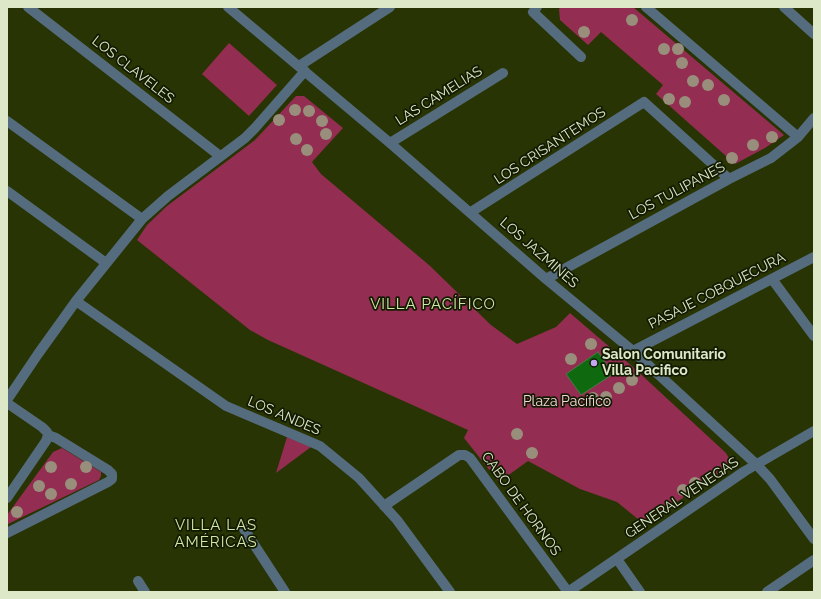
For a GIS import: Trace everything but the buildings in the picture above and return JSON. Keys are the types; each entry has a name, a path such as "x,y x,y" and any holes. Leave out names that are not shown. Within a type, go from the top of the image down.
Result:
{"street":[{"name":"LOS CLAVELES","path":"28,7 220,156"},
{"name":"LOS JAZMINES","path":"228,7 471,212 546,279 633,351 756,464 770,479 814,539"},
{"path":"7,498 48,436 47,432 42,427 7,402 38,354 106,263 142,219 160,202 255,128 302,68 390,7"},
{"path":"537,7 532,12 581,57"},
{"path":"646,7 798,137"},
{"path":"784,7 814,34"},
{"name":"LAS CAMELIAS","path":"390,143 503,73"},
{"name":"LOS CRISANTEMOS","path":"471,212 644,102 729,179"},
{"name":"LOS TULIPANES","path":"546,279 729,179 771,158 798,137 814,118"},
{"path":"7,121 142,219"},
{"path":"7,191 106,263"},
{"name":"PASAJE COBQUECURA","path":"633,351 814,257"},
{"path":"772,279 814,336"},
{"name":"LOS ANDES","path":"76,302 226,406 320,446 359,478 397,520 450,592"},
{"name":"GENERAL VENEGAS","path":"568,592 756,464 814,431"},
{"path":"7,533 112,479 112,474 108,470 56,438 48,436"},
{"name":"CABO DE HORNOS","path":"384,506 459,455 465,454 470,458 568,592"},
{"path":"244,529 285,592"},
{"path":"617,559 640,592"},
{"path":"767,592 814,560"},
{"path":"138,581 145,592"}],"green space":[{"path":"561,7 633,7 784,135 765,148 735,164 656,94 663,85 601,32 588,45 560,20 559,9"},
{"path":"229,43 277,85 249,116 202,74"},
{"name":"Plaza Pacífico","path":"296,96 304,96 343,128 312,162 321,174 429,265 491,325 517,344 556,327 570,313 633,367 726,453 729,458 727,468 644,524 617,502 580,489 528,461 499,482 464,438 468,430 268,340 250,330 137,240 147,225 167,206 255,140"},
{"path":"287,437 311,447 276,473"},
{"path":"62,448 101,472 99,480 8,524 7,515 53,452"}],"place":[{"name":"Salon Comunitario Villa Pacifico","path":"594,363"}],"district":[{"name":"VILLA PACÍFICO","path":"433,304"},
{"name":"VILLA LAS AMÉRICAS","path":"216,534"}]}
